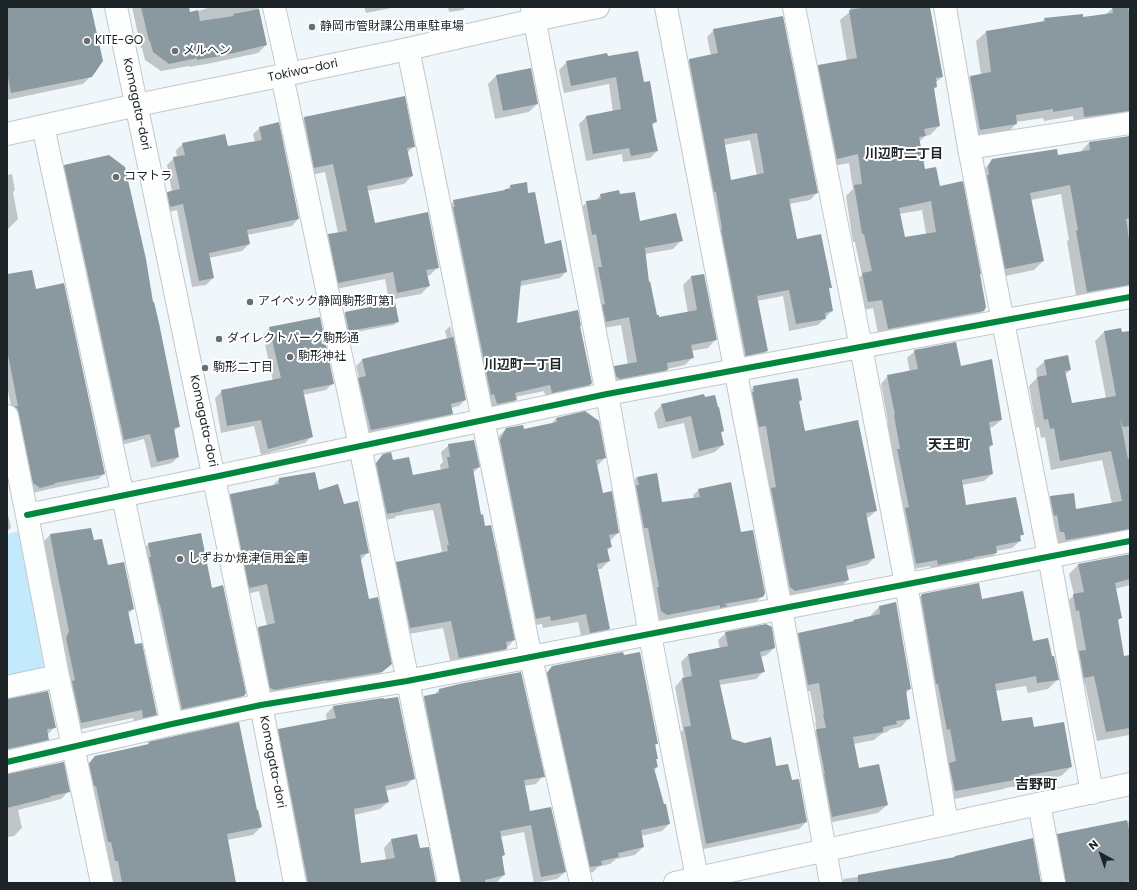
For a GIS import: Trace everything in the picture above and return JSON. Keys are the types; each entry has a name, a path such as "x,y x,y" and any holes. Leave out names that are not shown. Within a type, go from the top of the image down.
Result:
{"street":[{"name":"Komagata-dori","path":"116,7 262,705 296,883"},
{"path":"274,7 285,75 449,883"},
{"name":"Tokiwa-dori","path":"7,134 137,105 408,49 533,13 598,7"},
{"path":"666,7 736,370 831,883"},
{"path":"794,7 906,584 947,824"},
{"path":"945,7 969,148 1049,556 1092,793"},
{"path":"533,13 607,394 650,634 697,881"},
{"path":"408,49 531,658 581,883"},
{"path":"969,148 1130,123"},
{"path":"43,126 172,724"},
{"path":"27,515 607,394 1130,297"},
{"path":"7,416 58,676 102,883"},
{"path":"7,762 73,746 262,705 408,681 531,658 1130,541"},
{"path":"7,687 58,676"},
{"path":"675,883 697,881 825,851 1130,784"},
{"path":"1039,804 1054,883"}],"shaded area":[{"path":"20,531 44,668 7,676 7,534"}],"building":[{"path":"7,7 91,7 103,61 92,77 11,93 7,72"},
{"path":"141,7 189,7 190,12 198,10 200,21 234,16 233,14 259,9 267,45 221,56 197,60 197,58 169,64 153,52"},
{"path":"867,7 930,7 943,77 936,78 937,87 934,88 940,126 924,129 926,136 919,137 925,169 936,167 940,186 963,181 981,274 986,307 984,311 888,329 882,300 868,302 862,273 872,271 864,234 862,234 854,185 862,184 858,154 837,159 818,65 857,58 849,10","holes":["931,201 936,232 905,237 899,208"]},
{"path":"1112,7 1128,7 1130,18 1130,111 1084,117 1083,107 1053,112 1053,109 1016,115 1017,124 980,130 970,76 991,72 986,31 1045,21 1044,18 1083,14 1083,17 1113,13"},
{"path":"783,16 818,193 789,199 797,239 821,234 832,288 829,288 833,311 825,313 826,319 796,324 789,290 757,296 768,351 746,356 721,229 716,192 714,192 689,59 718,53 713,29","holes":["757,133 764,173 731,180 724,139"]},
{"path":"638,51 644,82 650,81 657,122 652,123 658,151 631,156 629,148 593,154 586,116 621,109 616,77 571,86 566,61 607,53 608,56"},
{"path":"531,68 538,104 503,111 496,75"},
{"path":"405,96 415,147 407,148 413,176 367,186 375,223 428,212 439,268 426,270 430,286 397,293 393,272 338,283 328,234 347,231 333,164 314,168 304,117"},
{"path":"279,122 299,219 247,230 250,244 209,253 214,278 199,281 183,204 170,207 167,192 180,189 173,157 185,155 182,143 225,134 228,146 262,140 259,127"},
{"path":"1130,136 1130,218 1126,219 1130,246 1130,285 1087,292 1076,231 1078,230 1070,185 1030,193 1044,261 1005,269 987,175 989,175 988,166 992,159 1057,149 1058,155 1090,150 1089,142"},
{"path":"109,155 125,167 146,259 153,302 159,323 180,427 174,428 179,457 157,462 150,434 124,440 64,165"},
{"path":"527,182 528,193 535,192 545,244 561,240 567,272 521,281 517,323 578,310 592,383 590,385 552,393 550,385 515,393 517,400 497,404 494,394 491,395 453,207 455,207 453,200 511,189 510,185"},
{"path":"619,190 620,194 635,192 640,221 676,213 683,241 645,248 649,282 650,281 657,315 659,315 659,317 697,310 691,276 704,274 717,340 691,345 694,358 667,363 668,370 620,379 616,376 614,366 637,362 629,317 606,322 602,305 605,304 598,267 602,267 596,234 592,235 586,201 601,199 600,194"},
{"path":"32,270 36,289 64,283 105,474 55,483 40,488 33,483 19,414 17,408 14,406 18,406 7,350 7,274"},
{"path":"395,302 399,322 349,331 345,312"},
{"path":"320,317 334,384 303,390 313,437 268,449 261,420 227,426 221,390 281,378 269,327"},
{"path":"451,324 466,400 451,404 453,414 371,430 358,378 366,376 362,359 453,337"},
{"path":"1121,328 1122,332 1130,331 1130,426 1123,427 1120,418 1128,459 1130,459 1130,529 1066,540 1064,532 1060,532 1057,515 1054,516 1050,496 1074,493 1076,509 1122,501 1111,451 1060,461 1054,428 1050,429 1048,419 1044,420 1037,377 1047,375 1044,360 1068,355 1071,370 1065,371 1072,403 1116,396 1104,331"},
{"path":"956,342 961,366 992,359 1002,420 989,422 993,445 989,446 993,474 962,480 966,505 1016,497 1024,535 1020,535 1021,541 996,546 997,553 938,565 937,560 916,564 905,508 909,507 897,449 900,449 887,375 918,369 914,350"},
{"path":"798,378 802,400 799,401 805,431 858,420 877,511 866,513 875,558 846,566 849,580 795,591 790,587 771,488 776,487 766,426 759,427 752,392 754,392 753,386"},
{"path":"704,394 705,397 715,395 724,431 721,432 724,445 699,451 691,416 666,422 661,404"},
{"path":"585,411 599,421 606,458 596,460 603,493 612,491 619,533 609,535 612,547 607,548 610,561 597,564 610,629 590,633 586,614 551,621 550,616 536,619 500,440 506,428 523,425 524,429 557,422 556,418"},
{"path":"474,440 480,467 473,469 481,515 483,514 485,526 491,525 515,640 506,642 507,649 459,658 451,621 410,628 396,562 448,551 447,545 449,545 440,503 387,514 376,463 383,454 391,452 393,460 409,457 413,475 449,468 447,457 450,457 448,444"},
{"path":"315,472 319,490 338,484 344,504 358,501 369,553 360,555 369,599 378,597 392,664 382,672 327,680 275,690 270,688 258,627 275,623 267,584 249,588 230,494 279,484 279,478"},
{"path":"657,473 662,502 700,497 698,489 731,482 741,532 753,530 765,593 763,597 724,604 728,606 720,608 720,605 667,615 661,611 657,587 659,587 648,528 644,528 636,485 639,485 637,477"},
{"path":"91,528 94,540 102,539 108,565 124,562 134,609 128,611 135,644 142,643 157,715 143,718 142,710 81,723 72,681 75,680 66,638 69,631 50,534"},
{"path":"201,533 212,588 223,585 246,693 244,696 182,709 149,557 151,557 148,543"},
{"path":"1130,554 1130,579 1115,583 1122,618 1118,619 1124,656 1130,655 1130,728 1106,732 1094,676 1084,678 1079,651 1086,650 1079,610 1076,611 1073,594 1084,592 1078,564"},
{"path":"979,583 982,599 1023,591 1033,641 1048,638 1052,656 1054,656 1059,680 1037,683 1036,676 995,684 1002,721 1032,717 1034,727 1064,722 1072,767 955,791 949,763 956,761 950,729 947,730 938,684 936,684 921,596 922,594"},
{"path":"896,602 911,689 906,690 910,719 896,721 897,724 883,727 883,732 853,737 859,768 879,764 888,805 832,817 816,729 826,728 819,683 808,685 798,633 880,614 879,606"},
{"path":"766,624 772,627 775,648 760,652 765,672 719,680 732,739 745,743 771,737 776,766 788,764 792,780 799,779 807,822 706,844 684,727 691,726 682,678 692,676 688,654 728,646 725,632"},
{"path":"623,652 624,655 640,652 658,744 655,744 658,767 654,768 664,804 666,804 670,824 641,830 644,847 618,853 619,857 601,861 602,865 590,867 547,673 552,666"},
{"path":"521,672 545,777 524,780 530,811 551,807 566,872 541,877 531,825 500,831 505,855 502,856 505,875 485,880 485,883 461,883 424,696 439,693 439,689 459,684"},
{"path":"48,691 56,728 47,729 49,740 7,749 7,699"},
{"path":"398,697 415,779 385,786 389,802 354,809 361,863 395,858 391,839 417,834 420,848 429,847 436,883 308,883 278,729 336,718 333,706"},
{"path":"239,722 257,810 262,827 227,834 236,883 122,883 118,861 115,861 111,842 108,842 96,786 94,786 89,764 95,756 149,744 148,742"},
{"path":"64,762 70,792 7,808 7,774"},
{"path":"1127,820 1130,834 1130,881 1118,883 1066,883 1057,834"},
{"path":"1033,838 1041,883 858,883 858,875 955,857"}],"cycle path":[{"path":"27,515 607,394 1130,297"},
{"path":"7,762 261,705 407,681 1130,541"}],"place":[{"name":"静岡市管財課公用車駐車場","path":"312,27"},
{"name":"KITE-GO","path":"87,41"},
{"name":"メルヘン","path":"175,51"},
{"name":"コマトラ","path":"116,177"},
{"name":"アイペック静岡駒形町第1","path":"250,302"},
{"name":"ダイレクトパーク駒形通","path":"219,339"},
{"name":"駒形神社","path":"290,357"},
{"name":"駒形二丁目","path":"205,368"},
{"name":"しずおか焼津信用金庫","path":"180,559"}],"district":[{"name":"川辺町二丁目","path":"904,155"},
{"name":"川辺町一丁目","path":"523,366"},
{"name":"天王町","path":"949,445"},
{"name":"吉野町","path":"1036,785"}]}
